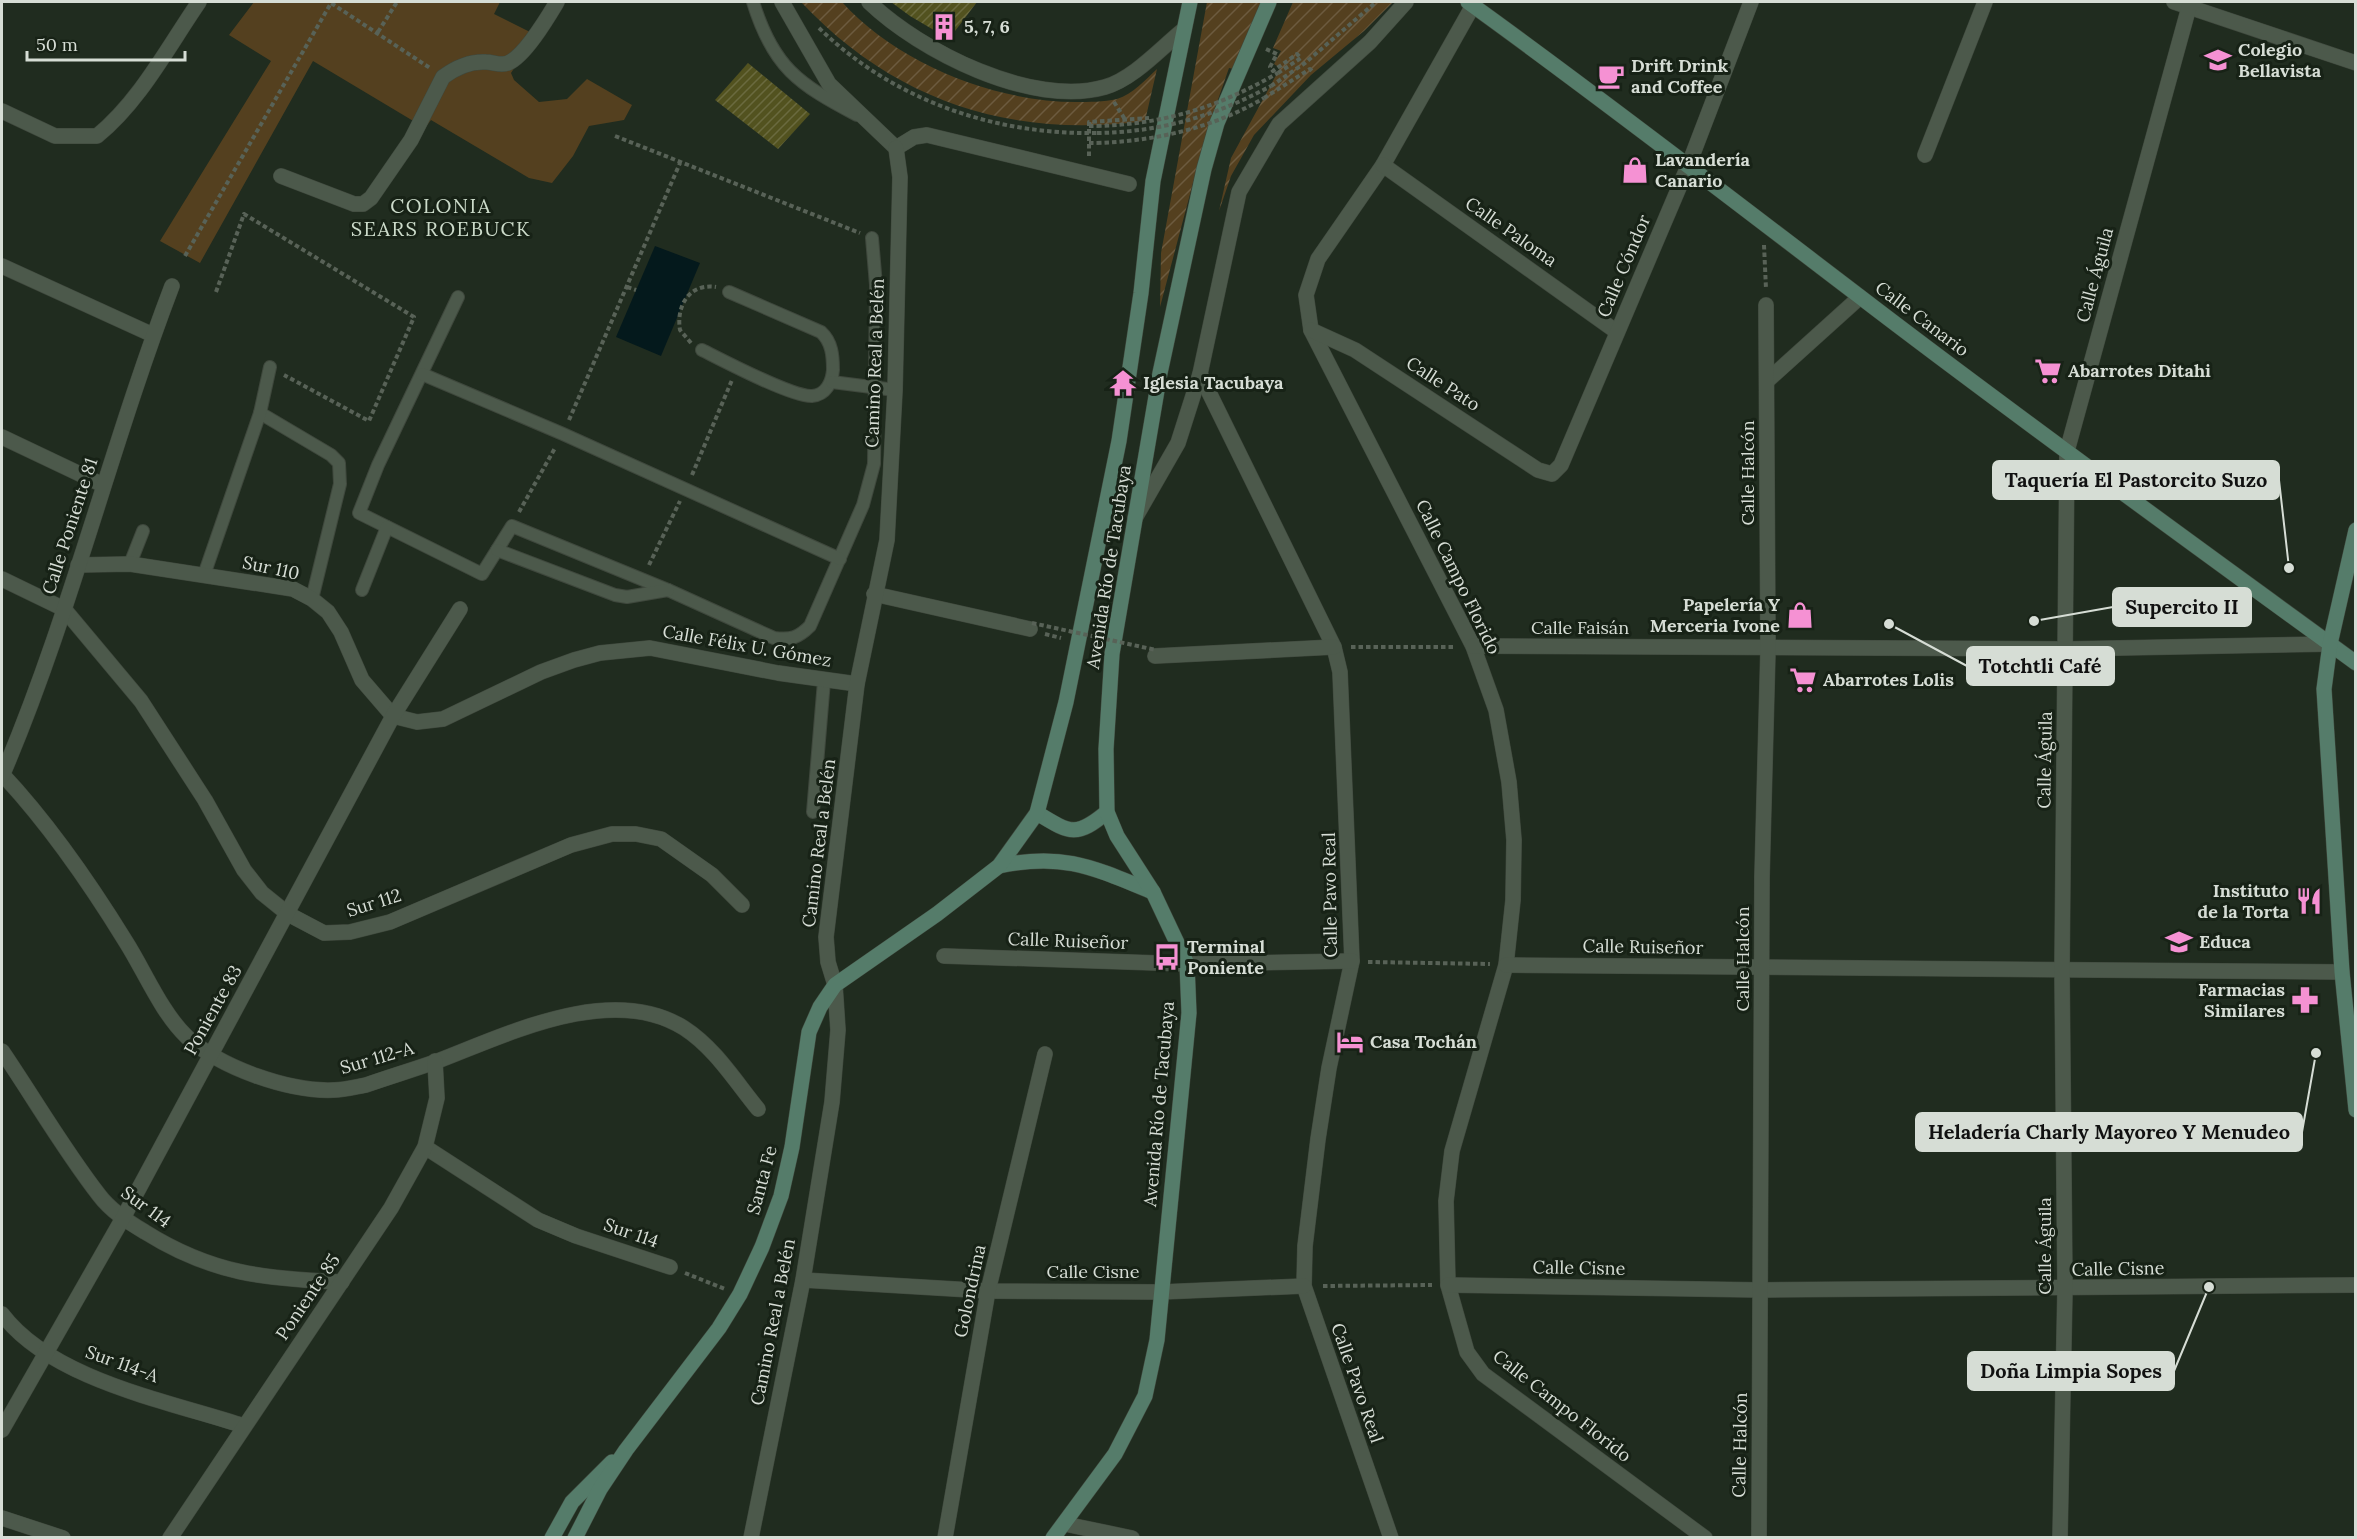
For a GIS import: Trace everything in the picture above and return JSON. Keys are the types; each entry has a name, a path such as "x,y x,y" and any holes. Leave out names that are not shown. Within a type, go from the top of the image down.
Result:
{"main road":[{"name":"Avenida Río de Tacubaya","path":"999,866 1037,813 1079,644 1119,441 1141,293 1154,181 1182,31 1190,2"},
{"name":"Avenida Río de Tacubaya","path":"1053,1538 1115,1454 1144,1396 1157,1340 1189,1013 1187,964 1153,892 1117,836 1107,812 1106,749 1112,654 1160,373 1204,169 1217,123 1269,2"},
{"name":"Calle Canario","path":"1472,3 1689,164 1860,297 2355,663"},
{"path":"2355,530 2330,644 2324,689 2324,722 2342,972 2355,1110"},
{"path":"1037,813 1065,830 1076,832 1091,825 1107,812"},
{"path":"999,866 1027,860 1071,862 1093,868 1153,892"},
{"name":"Santa Fe","path":"575,1538 600,1489 626,1450 693,1365 740,1294 762,1247 781,1196 792,1147 809,1032 820,1007 835,985 937,914 999,866"},
{"path":"552,1538 572,1502 597,1474 626,1450"}],"street":[{"path":"2,111 55,135 97,136 112,124 134,98 199,2"},
{"path":"281,176 354,204 363,204 371,198 396,164 423,120 443,77 462,66 474,63 501,64 514,60 542,27 557,2"},
{"path":"782,2 829,84 896,148 914,137 927,135 1129,184"},
{"path":"869,2 939,51 972,69 1016,83 1049,89 1081,90 1106,87 1125,77 1182,31"},
{"path":"1135,518 1178,443 1200,374 1239,192 1280,124 1370,42 1406,2"},
{"name":"Calle Cóndor","path":"1552,474 1561,465 1689,164 1751,2"},
{"path":"1925,154 1985,2"},
{"name":"Calle Campo Florido","path":"1472,3 1383,165 1318,259 1306,295 1311,330 1473,646 1496,710 1509,782 1514,840 1514,900 1506,965 1452,1151 1446,1202 1448,1285 1467,1352 1483,1374 1705,1538"},
{"path":"2186,3 2355,63"},
{"name":"Calle Águila","path":"2060,1538 2065,1289 2062,970 2067,451 2186,3"},
{"name":"Camino Real a Belén","path":"752,1538 802,1280 835,1071 838,1030 835,985 828,962 826,938 857,684 887,540 895,390 900,177 896,148"},
{"name":"Calle Paloma","path":"1383,165 1617,332"},
{"path":"2,266 153,335"},
{"name":"Calle Poniente 81","path":"2,775 64,609 153,335 172,286"},
{"path":"1767,381 1860,297"},
{"name":"Calle Halcón","path":"1759,1538 1762,968 1768,649 1766,305"},
{"name":"Calle Pato","path":"1311,330 1355,350 1539,470 1552,474"},
{"name":"Calle Pavo Real","path":"1200,374 1334,647 1340,672 1344,705 1352,961 1329,1068 1318,1139 1305,1246 1304,1286 1391,1538"},
{"path":"2,436 103,485"},
{"name":"Sur 110","path":"78,565 130,564 204,574 293,589 312,598 328,612 341,632 362,680 393,716"},
{"name":"Sur 112","path":"2,579 64,609 141,701 205,800 244,870 262,893 288,914 324,933 350,932 390,921 571,845 612,834 636,834 661,839 712,875 742,905"},
{"path":"874,594 1031,626"},
{"name":"Poniente 83","path":"2,1430 123,1218 393,716 460,609"},
{"name":"Calle Faisán","path":"1473,646 2066,649 2330,644"},
{"path":"1155,653 1334,647"},
{"name":"Calle Félix U. Gómez","path":"393,716 417,722 442,719 541,672 574,660 600,653 650,648 824,681 857,684"},
{"name":"Sur 112-A","path":"2,775 78,866 168,1012 187,1036 210,1054 257,1076 297,1088 335,1090 366,1085 547,1021 584,1012 617,1010 650,1015 683,1028 712,1052 758,1109"},
{"name":"Calle Ruiseñor","path":"944,956 1187,964 1352,961"},
{"name":"Calle Ruiseñor","path":"1506,965 2342,972"},
{"name":"Sur 114","path":"2,1051 100,1196 123,1218 172,1250 208,1264 250,1276 342,1282"},
{"name":"Golondrina","path":"945,1538 988,1291 1045,1054"},
{"name":"Poniente 85","path":"170,1538 391,1208 425,1147 437,1098 435,1062"},
{"name":"Sur 114","path":"425,1147 538,1220 670,1268"},
{"name":"Calle Cisne","path":"802,1280 988,1291 1161,1292 1304,1286"},
{"name":"Calle Cisne","path":"1448,1285 1761,1290 2355,1285"},
{"name":"Sur 114-A","path":"2,1314 45,1353 82,1372 244,1426"},
{"path":"2,1518 63,1538"},
{"path":"1065,1524 1132,1538"}],"lane":[{"path":"753,2 763,35 780,63 815,93 861,117"},
{"path":"458,297 378,465 359,513 482,574 512,526 668,590 774,638 790,640 801,636 810,626 863,505 874,464 873,388 876,285 872,238"},
{"path":"702,350 737,368 802,395 814,396 824,392 832,382 833,361 828,338 821,332 729,292"},
{"path":"204,574 260,413 270,367"},
{"path":"422,374 563,434 840,559"},
{"path":"832,382 895,390"},
{"path":"260,413 331,455 339,463 340,484 312,598"},
{"path":"362,590 387,527"},
{"path":"130,564 143,531"},
{"path":"497,550 615,595 627,597 668,590"},
{"path":"813,812 824,681"}],"path":[{"path":"378,32 397,2"},
{"path":"813,22 865,66 897,86 936,105 1023,128 1097,133 1149,130 1189,122 1227,108 1270,86 1305,63 1376,2"},
{"path":"185,256 331,3 443,77"},
{"path":"1272,52 1277,54 1270,67 1273,70 1297,54 1323,85"},
{"path":"1089,126 1131,125 1178,117 1230,98 1301,58"},
{"path":"1106,87 1126,122 1089,122 1089,143 1142,140 1194,129 1232,115 1310,69"},
{"path":"615,136 872,238"},
{"path":"512,526 563,434 680,163"},
{"path":"216,292 244,214 414,317 369,421 270,367"},
{"path":"1763,221 1766,305"},
{"path":"627,287 636,290"},
{"path":"702,350 686,339 680,330 680,308 684,299 700,288 720,287 729,292"},
{"path":"642,579 685,491 737,368"},
{"path":"1031,626 1079,644"},
{"path":"1031,626 1155,653"},
{"path":"1334,647 1473,646"},
{"path":"1352,961 1506,965"},
{"path":"670,1268 740,1294"},
{"path":"1304,1286 1448,1285"}],"shaded area":[{"path":"254,2 500,2 494,14 536,35 511,73 514,80 539,102 567,99 587,79 632,105 624,120 589,126 573,156 552,183 529,178 431,120 425,128 313,61 200,263 160,241 271,61 229,35"},
{"path":"801,2 842,2 864,24 919,60 949,75 1013,95 1076,102 1112,100 1123,97 1134,90 1157,69 1145,121 1096,125 1048,124 1002,117 958,105 915,88 875,65 837,36"},
{"path":"1207,2 1264,2 1234,69 1229,68 1206,134 1160,307 1161,253"},
{"path":"1293,2 1393,2 1364,31 1311,75 1254,135 1231,176 1219,211 1231,158 1280,68 1274,64 1281,51 1273,48"},
{"path":"655,246 700,263 661,356 616,337"}],"building":[{"name":"5, 7, 6","path":"891,2 977,2 949,39"},
{"path":"748,63 810,114 778,149 715,100"}],"place":[{"name":"5, 7, 6","path":"944,27"},
{"name":"Colegio Bellavista","path":"2218,60"},
{"name":"Drift Drink and Coffee","path":"1611,76"},
{"name":"Lavandería Canario","path":"1635,170"},
{"name":"Abarrotes Ditahi","path":"2048,371"},
{"name":"Iglesia Tacubaya","path":"1123,383"},
{"name":"Taquería El Pastorcito Suzo","path":"2289,568"},
{"name":"Papelería Y Merceria Ivone","path":"1800,615"},
{"name":"Supercito II","path":"2034,621"},
{"name":"Totchtli Café","path":"1889,624"},
{"name":"Abarrotes Lolis","path":"1803,680"},
{"name":"Instituto de la Torta","path":"2309,901"},
{"name":"Educa","path":"2179,942"},
{"name":"Terminal Poniente","path":"1167,957"},
{"name":"Farmacias Similares","path":"2305,1000"},
{"name":"Casa Tochán","path":"1350,1042"},
{"name":"Heladería Charly Mayoreo Y Menudeo","path":"2316,1053"},
{"name":"Doña Limpia Sopes","path":"2209,1287"}],"district":[{"name":"COLONIA SEARS ROEBUCK","path":"441,218"}]}
